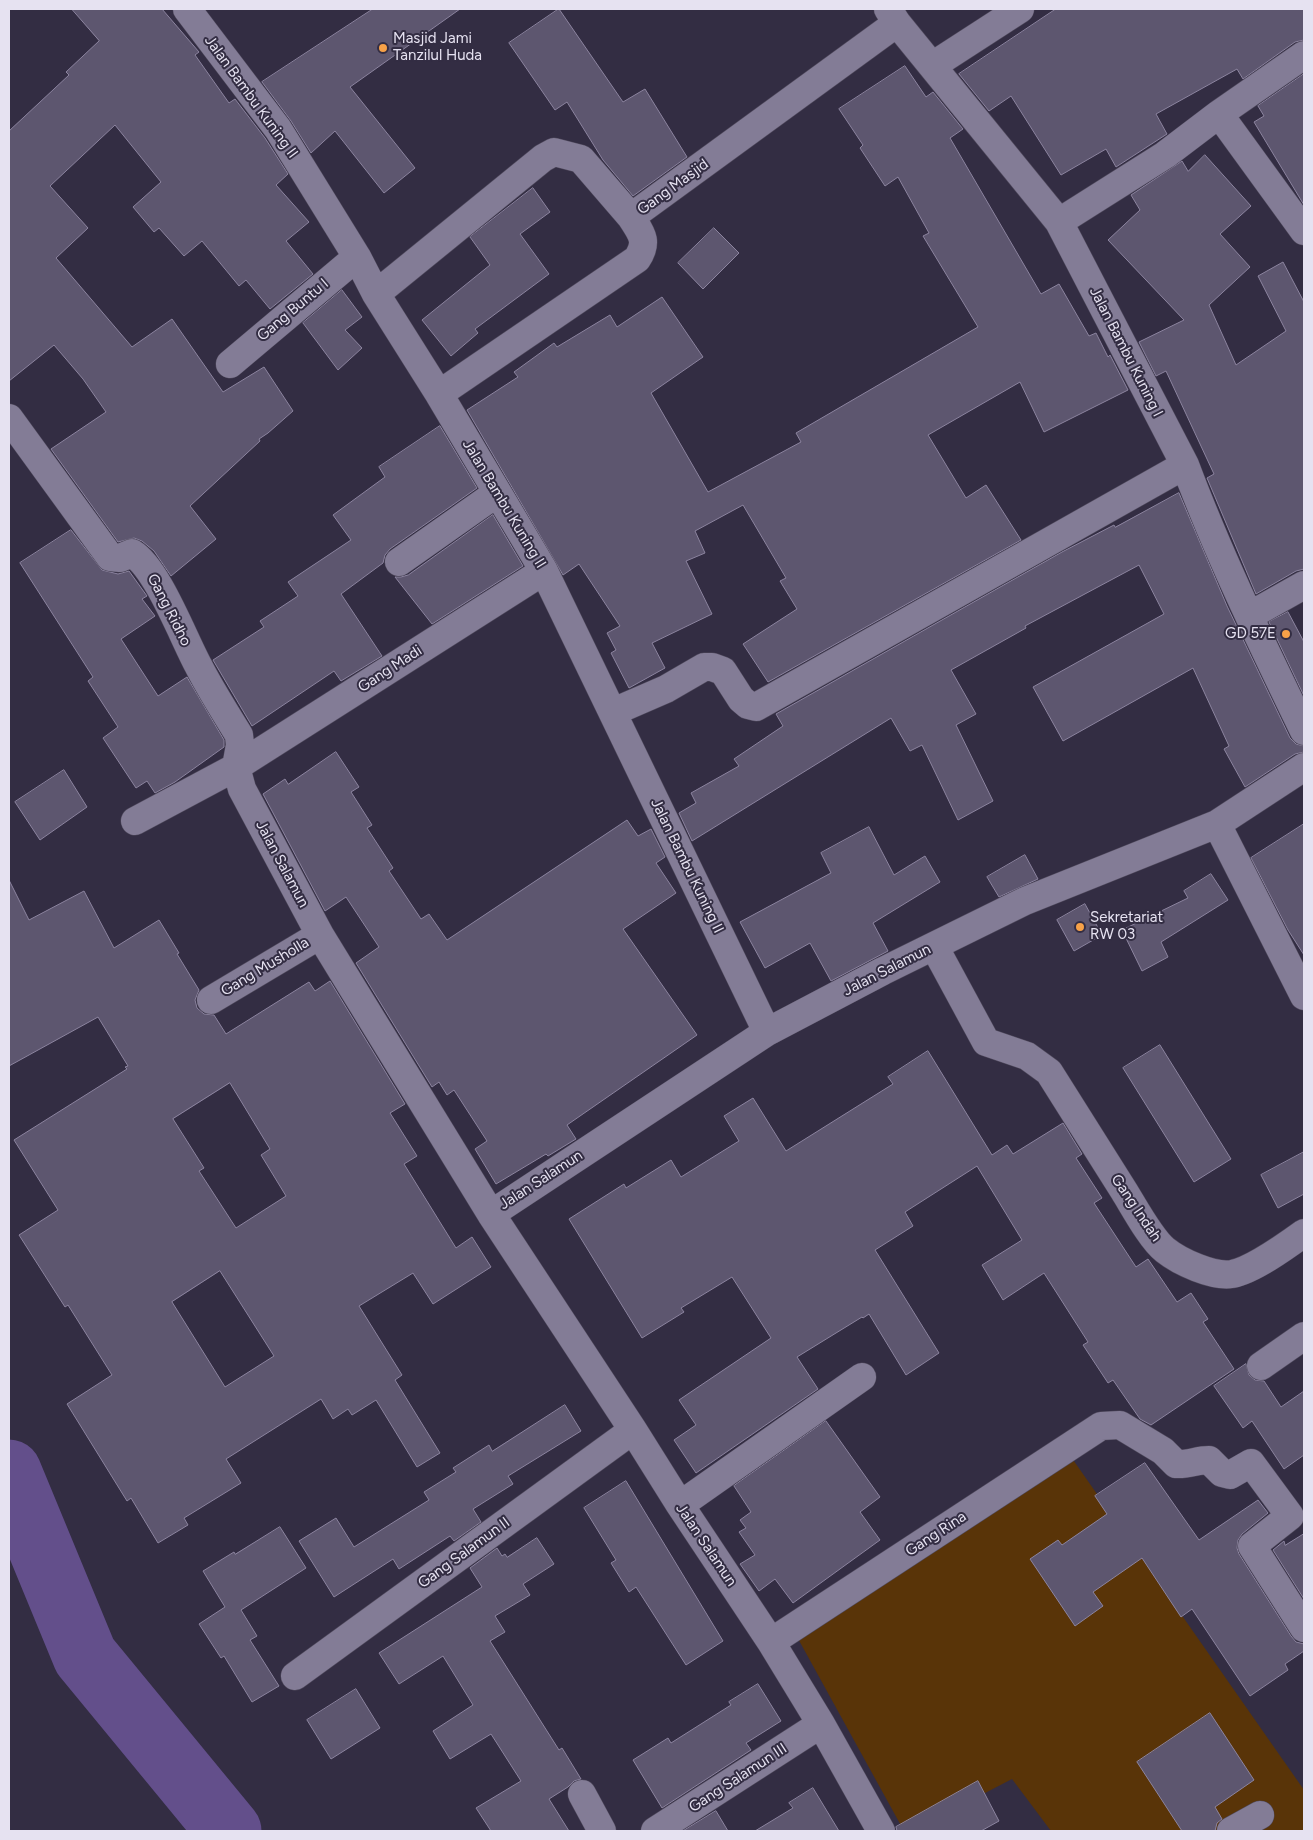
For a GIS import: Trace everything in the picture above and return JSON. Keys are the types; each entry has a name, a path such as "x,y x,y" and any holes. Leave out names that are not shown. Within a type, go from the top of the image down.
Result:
{"street":[{"name":"Jalan Bambu Kuning II","path":"187,9 278,129 357,256 376,294 439,394 544,570 767,1032"},
{"path":"932,66 1020,9"},
{"name":"Jalan Bambu Kuning I","path":"893,16 1059,222 1185,465 1200,506 1249,616 1304,731"},
{"name":"Gang Masjid","path":"439,394 637,259 644,249 643,238 631,217 893,16"},
{"path":"1059,222 1165,155 1219,114 1304,55"},
{"path":"1219,114 1304,231"},
{"path":"376,294 543,158 554,152 581,159 631,217"},
{"name":"Gang Buntu I","path":"230,364 357,256"},
{"name":"Gang Ridho","path":"9,418 110,557 120,558 132,553 139,557 151,573 198,666 239,735 240,746 236,767"},
{"path":"613,712 666,689 704,667 712,667 723,671 741,699 748,705 756,707 1185,465"},
{"path":"399,562 497,493"},
{"name":"Gang Madi","path":"135,821 236,767 544,570"},
{"path":"1249,616 1304,585"},
{"name":"Jalan Salamun","path":"236,767 242,789 320,935 491,1214 771,1642 822,1724 881,1831"},
{"name":"Jalan Salamun","path":"491,1214 767,1032 934,946 1025,902 1217,824 1304,767"},
{"path":"1217,824 1304,996"},
{"name":"Gang Musholla","path":"211,1000 320,935"},
{"name":"Gang Indah","path":"934,946 986,1042 1027,1056 1048,1072 1145,1224 1164,1250 1192,1265 1218,1274 1233,1274 1249,1268 1304,1233"},
{"path":"1261,1366 1304,1336"},
{"path":"680,1505 862,1377"},
{"name":"Gang Rina","path":"771,1642 1101,1426 1120,1425 1163,1451 1176,1464 1209,1460 1222,1473 1230,1475 1251,1463 1290,1516 1252,1546 1304,1628"},
{"name":"Gang Salamun II","path":"295,1676 633,1430"},
{"name":"Gang Salamun III","path":"655,1831 822,1724"},
{"path":"582,1794 602,1831"},
{"path":"1231,1831 1260,1815"}],"shaded area":[{"path":"1069,1454 1304,1790 1304,1831 1051,1831 1012,1779 912,1831 904,1831 796,1635"}],"building":[{"path":"72,9 162,9 199,52 195,55 229,103 235,99 265,138 288,174 276,185 309,222 286,241 313,274 270,309 246,280 239,286 202,241 184,256 159,228 154,232 133,207 161,182 115,125 50,186 88,228 56,258 132,347 172,319 223,392 264,367 293,411 259,439 260,441 190,506 216,539 171,576 154,551 142,541 134,538 118,542 51,449 106,412 83,379 54,345 9,381 9,131 69,75 66,72 99,41"},
{"path":"373,9 460,9 350,87 415,168 384,193 335,131 311,153 291,121 262,82"},
{"path":"559,9 623,102 645,89 687,157 633,196 603,160 567,102 555,110 509,43"},
{"path":"1056,9 1304,9 1304,40 1295,42 1243,79 1237,69 1156,114 1167,134 1116,167 1106,149 1061,175 1011,96 989,111 959,74"},
{"path":"905,66 926,97 933,92 963,129 950,138 1041,294 1059,284 1089,336 1096,333 1128,390 1044,432 1020,382 928,435 966,498 986,485 1021,540 768,682 743,644 797,609 780,581 786,578 743,505 695,531 705,553 686,561 712,614 652,643 665,668 629,688 611,653 616,650 607,633 620,626 579,564 563,575 467,410 518,377 514,372 554,343 557,347 610,315 617,327 662,297 703,357 651,393 708,492 801,442 796,433 978,327 923,236 929,233 898,177 885,186 860,148 863,145 839,109"},
{"path":"1304,74 1304,205 1254,122 1264,116 1258,106"},
{"path":"1205,155 1251,206 1220,234 1250,267 1209,305 1236,365 1286,331 1258,276 1283,262 1304,302 1304,569 1296,571 1256,594 1207,478 1214,474 1166,371 1156,376 1139,342 1184,320 1108,240 1140,210 1131,195 1182,161 1188,171"},
{"path":"533,188 550,212 520,234 549,274 475,329 478,333 451,356 422,320 490,265 470,237"},
{"path":"714,228 739,253 703,289 678,263"},
{"path":"342,290 362,317 345,330 362,348 338,370 303,323"},
{"path":"440,426 477,488 390,549 385,555 383,563 341,594 382,656 341,681 334,671 252,726 213,660 264,627 260,621 298,596 288,582 351,540 333,515 385,477 379,467"},
{"path":"1179,493 1227,606 1290,738 1296,744 1304,746 1304,752 1295,754 1245,787 1224,749 1229,746 1193,668 1063,741 1033,687 1164,614 1139,565 1025,626 1026,628 951,670 976,714 956,725 993,801 958,820 922,745 910,751 891,718 692,841 679,813 696,803 691,793 739,766 734,759 783,726 776,714 1062,552 1114,525 1115,527"},
{"path":"493,515 523,566 432,624 395,577 408,575"},
{"path":"71,530 102,570 118,574 129,571 147,596 142,599 155,616 121,639 158,696 187,677 224,740 224,747 175,782 155,793 147,781 136,788 103,738 118,727 88,681 93,677 20,563"},
{"path":"1288,612 1304,642 1304,696 1269,622"},
{"path":"336,752 359,787 351,792 372,825 367,828 393,868 389,871 421,919 429,914 447,940 627,820 638,836 651,829 665,857 656,863 676,893 623,929 697,1035 567,1125 576,1139 548,1156 546,1154 496,1184 475,1149 487,1141 454,1090 447,1095 439,1082 432,1087 356,963 379,947 346,897 325,911 263,794 285,779 288,784"},
{"path":"64,770 87,807 40,840 15,802"},
{"path":"1304,824 1304,955 1288,930 1251,858"},
{"path":"869,827 894,875 925,856 940,882 873,923 888,951 831,981 810,943 765,968 740,922 831,873 821,853"},
{"path":"1025,855 1038,879 999,897 987,877"},
{"path":"1211,874 1228,900 1161,942 1168,957 1142,971 1122,930 1188,898 1184,891"},
{"path":"9,880 29,920 84,891 114,948 159,920 199,990 195,1000 197,1008 204,1014 214,1015 226,1034 309,982 315,991 330,981 405,1104 390,1113 417,1156 404,1164 456,1248 472,1237 491,1267 433,1304 413,1273 359,1306 402,1375 395,1380 440,1453 417,1467 376,1400 352,1415 348,1409 333,1419 321,1399 226,1459 241,1483 184,1518 188,1525 158,1543 131,1498 127,1501 67,1404 112,1375 68,1305 65,1307 19,1235 58,1210 14,1140 127,1069 125,1067 128,1066 98,1017 9,1066","holes":["230,1083 270,1149 261,1155 286,1196 236,1228 199,1171 204,1168 173,1119","220,1271 274,1356 225,1387 172,1302"]},
{"name":"Sekretariat RW 03","path":"1085,904 1102,935 1074,951 1057,920"},
{"path":"1160,1045 1231,1159 1194,1182 1123,1068"},
{"path":"928,1051 992,1155 1007,1145 1013,1154 1063,1123 1082,1154 1076,1158 1102,1198 1094,1203 1136,1267 1148,1259 1177,1302 1191,1293 1208,1319 1203,1322 1234,1369 1151,1425 1140,1419 1113,1380 1108,1383 1083,1345 1088,1342 1044,1273 1003,1300 982,1265 1022,1240 977,1166 905,1212 913,1226 875,1250 939,1353 906,1375 869,1314 862,1317 797,1357 818,1389 696,1473 674,1440 696,1425 679,1400 771,1338 732,1277 681,1308 684,1312 642,1338 569,1219 624,1184 626,1188 671,1160 681,1177 739,1141 724,1116 753,1098 786,1151 893,1084 888,1077"},
{"path":"1304,1152 1304,1194 1278,1208 1261,1175"},
{"path":"1246,1364 1249,1375 1255,1380 1264,1381 1281,1407 1304,1391 1304,1455 1284,1469 1252,1421 1243,1428 1214,1386"},
{"path":"565,1405 581,1431 508,1476 513,1484 473,1509 481,1522 454,1541 450,1536 399,1569 393,1559 334,1597 299,1541 336,1518 354,1547 429,1500 424,1492 456,1472 453,1468 489,1445 492,1451"},
{"path":"826,1421 880,1497 860,1512 880,1540 793,1603 775,1579 759,1591 740,1564 755,1555 739,1532 746,1528 740,1520 751,1512 734,1486"},
{"path":"1145,1463 1199,1540 1258,1500 1268,1513 1242,1534 1238,1540 1237,1548 1291,1636 1296,1642 1304,1644 1304,1651 1285,1664 1288,1670 1250,1696 1192,1609 1181,1617 1142,1558 1093,1592 1103,1606 1075,1626 1030,1559 1058,1540 1062,1545 1107,1514 1095,1496"},
{"path":"626,1481 723,1641 686,1665 636,1587 629,1592 611,1563 616,1560 584,1508"},
{"path":"280,1527 306,1568 241,1610 257,1636 250,1640 279,1686 252,1702 224,1656 221,1658 199,1624 225,1607 203,1571"},
{"path":"1304,1534 1304,1599 1273,1550 1284,1541 1285,1545"},
{"path":"537,1538 554,1564 523,1584 530,1595 495,1616 505,1632 490,1641 559,1750 562,1748 581,1779 574,1781 549,1799 569,1831 491,1831 476,1808 521,1781 491,1734 450,1759 433,1731 473,1705 443,1656 399,1684 379,1653 482,1587 470,1568 497,1548 502,1556 505,1554 507,1557"},
{"path":"758,1684 781,1721 746,1743 751,1750 662,1808 633,1760 668,1738 671,1743 731,1705 729,1702"},
{"path":"356,1689 380,1728 331,1759 307,1720"},
{"path":"1210,1713 1254,1780 1215,1807 1222,1819 1217,1823 1215,1831 1182,1831 1137,1762"},
{"path":"978,1781 999,1821 981,1831 897,1831 896,1827"},
{"path":"813,1788 839,1831 755,1831 793,1808 789,1803"},
{"path":"716,1811 728,1831 683,1831"}],"waterway":[{"path":"9,1472 85,1656 229,1831"}],"place":[{"name":"Masjid Jami Tanzilul Huda","path":"383,48"},
{"name":"GD 57E","path":"1286,634"},
{"name":"Sekretariat RW 03","path":"1080,927"}]}
